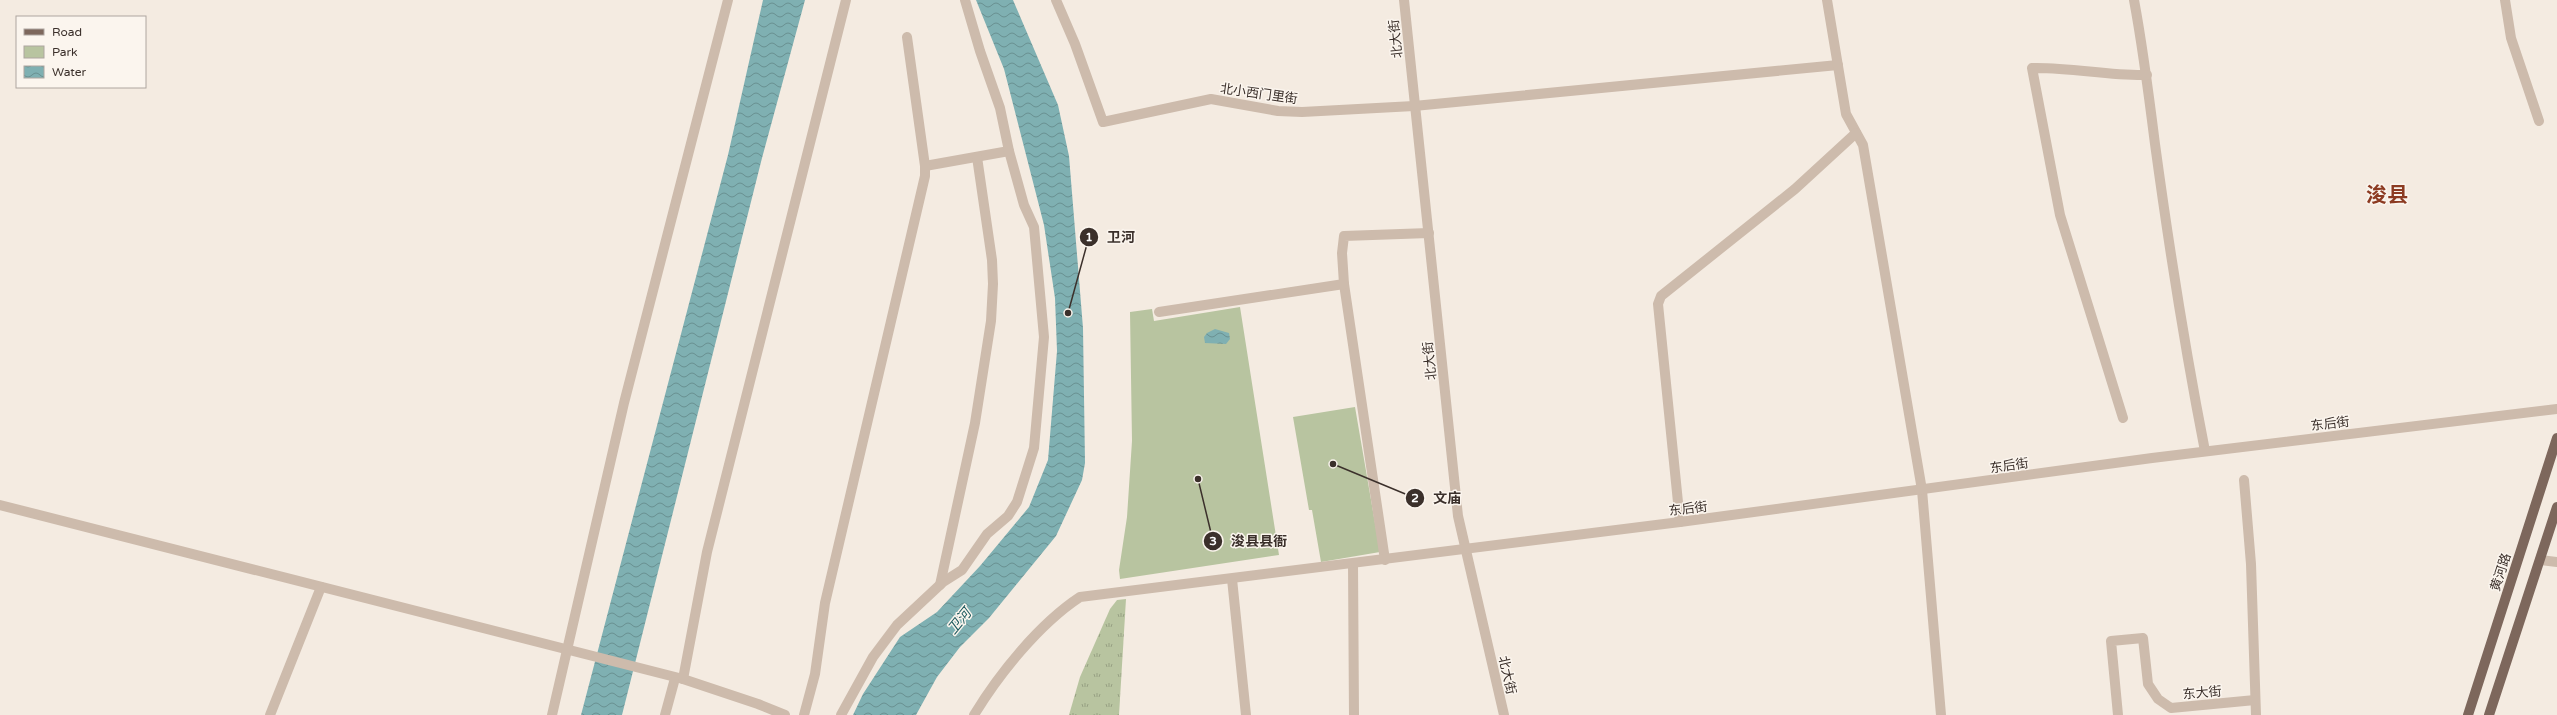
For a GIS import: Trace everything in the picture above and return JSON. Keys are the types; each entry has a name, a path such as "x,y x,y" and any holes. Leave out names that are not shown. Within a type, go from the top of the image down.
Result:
{"main road":[{"name":"黄河路","path":"2468,715 2557,438"},
{"path":"2489,715 2557,507"}],"street":[{"path":"552,715 624,403 728,0"},
{"path":"666,715 678,681 707,552 846,0"},
{"path":"841,715 873,658 897,625 940,585 962,570 987,534 1008,516 1017,502 1034,448 1044,337 1034,227 1024,205 1009,151 1000,108 980,51 965,0"},
{"name":"北小西门里街","path":"1056,0 1075,44 1103,122 1211,99 1278,111 1302,112 1414,106 1838,65"},
{"name":"北大街","path":"1404,0 1454,478 1465,550 1504,715"},
{"path":"1827,0 1846,114 1862,145 1922,490 1941,715"},
{"path":"2134,0 2147,75 2188,364 2205,451"},
{"path":"2505,0 2511,38 2540,121"},
{"path":"804,715 815,674 826,603 901,286 925,166 907,37"},
{"path":"2123,418 2060,215 2032,68 2055,68 2123,76 2147,75"},
{"path":"1680,522 1658,304 1661,296 1795,188 1856,133"},
{"path":"925,166 1009,151"},
{"path":"940,585 975,423 991,321 993,284 992,260 977,157"},
{"path":"1385,560 1344,284 1342,238 1344,236 1429,233"},
{"path":"1160,312 1344,284"},
{"name":"东后街","path":"974,715 994,681 1032,640 1080,597 1465,550 2205,451 2557,409"},
{"path":"2244,480 2251,564 2256,715"},
{"path":"0,505 661,674 678,681 758,704 786,715"},
{"path":"2540,560 2557,562"},
{"path":"1353,564 1354,715"},
{"path":"1232,579 1246,715"},
{"path":"270,715 321,587"},
{"name":"东大街","path":"2118,715 2110,641 2143,638 2148,684 2158,699 2171,708 2255,700"}],"green space":[{"path":"1240,307 1279,555 1120,579 1119,570 1127,517 1132,441 1130,312 1152,309 1154,321"},
{"path":"1355,407 1380,552 1321,562 1312,510 1309,510 1293,417"},
{"path":"1126,599 1119,715 1069,715 1080,677 1110,609 1117,600"}],"water":[{"path":"763,0 805,0 762,158 622,715 581,715 728,155"},
{"path":"976,0 1013,0 1058,105 1069,156 1083,328 1085,463 1082,480 1056,536 989,618 960,647 937,677 916,715 853,715 863,694 900,637 937,612 980,566 1029,507 1048,460 1057,351 1055,298 1044,225 1004,69"},
{"path":"1215,329 1229,333 1230,339 1226,344 1205,343 1204,337 1207,333"}],"place":[{"name":"卫河","path":"1068,313"},
{"name":"文庙","path":"1333,464"},
{"name":"浚县县衙","path":"1198,479"}],"district":[{"name":"浚县","path":"2387,195"}]}
